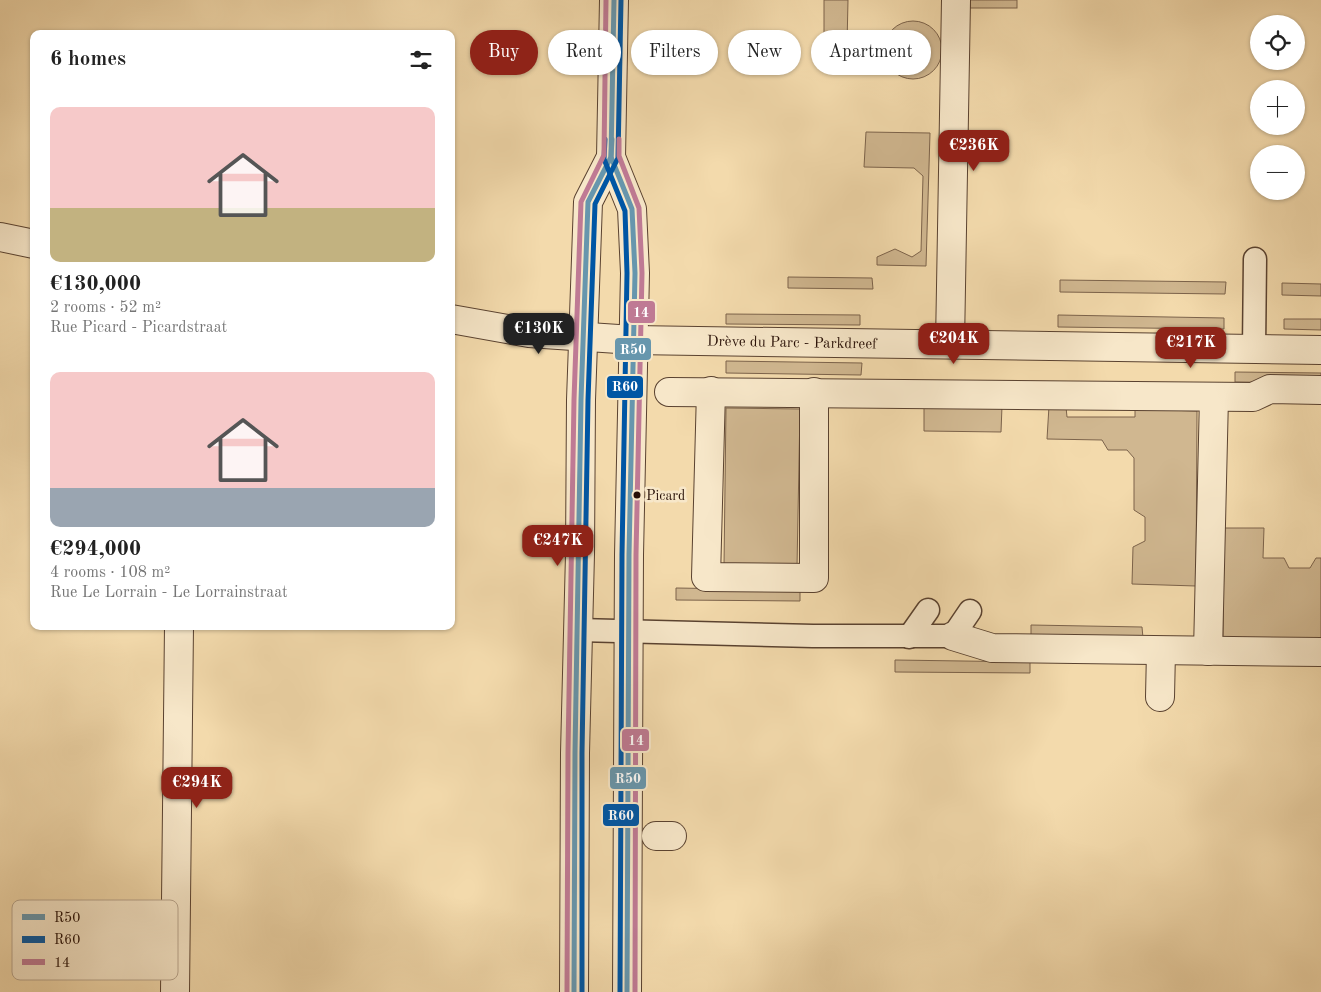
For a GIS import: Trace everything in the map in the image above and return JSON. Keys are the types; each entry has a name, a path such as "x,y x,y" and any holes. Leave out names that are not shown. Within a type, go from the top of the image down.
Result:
{"street":[{"path":"614,0 611,157 632,209 635,273 627,992"},
{"path":"950,344 956,0"},
{"path":"574,992 583,337 588,202 611,157"},
{"path":"0,237 30,243"},
{"name":"Drève du Parc - Parkdreef","path":"455,320 529,333 633,340 1321,350"},
{"path":"668,392 1253,397 1270,389 1321,390"},
{"path":"711,391 699,566 706,577 814,584 814,392"},
{"path":"1208,651 1214,397"},
{"path":"176,900 179,630"},
{"path":"953,636 992,648 1321,652"},
{"path":"1160,697 1161,651"}],"lane":[{"path":"1254,349 1255,259"},
{"path":"910,637 928,610"},
{"path":"578,630 910,637 953,636 970,611"}],"shaded area":[{"path":"824,0 848,0 847,30 824,30"},
{"path":"970,0 1017,0 1017,8 970,8"},
{"path":"907,22 919,22 929,26 937,34 941,44 941,56 937,66 931,72 931,30 893,30"},
{"path":"900,75 926,75 913,79"},
{"path":"866,132 930,133 926,266 877,265 877,257 895,249 912,257 921,251 923,176 914,168 864,167"},
{"path":"788,277 872,278 873,289 788,288"},
{"path":"1060,280 1226,282 1225,294 1060,292"},
{"path":"1282,283 1321,284 1321,296 1282,295"},
{"path":"726,314 860,315 860,325 726,324"},
{"path":"1058,315 1224,318 1224,329 1058,327"},
{"path":"1284,319 1321,319 1321,330 1284,329"},
{"path":"726,361 862,363 861,375 726,373"},
{"path":"1235,372 1321,373 1321,383 1235,382"},
{"path":"924,404 1002,406 1001,432 924,431"},
{"path":"1049,406 1066,407 1067,417 1135,417 1135,409 1197,411 1196,586 1132,584 1133,547 1145,541 1145,517 1134,510 1134,458 1127,450 1108,450 1102,440 1047,439"},
{"path":"726,408 800,409 797,567 724,566"},
{"path":"1224,528 1264,528 1263,558 1284,558 1289,568 1310,568 1316,558 1321,558 1321,641 1223,640"},
{"path":"676,588 800,590 800,601 676,600"},
{"path":"1031,625 1142,627 1143,638 1031,637"},
{"path":"895,660 1030,662 1030,673 895,672"}],"transit line":[{"name":"14","path":"567,992 568,753 574,400 581,202 604,155 606,0"},
{"name":"R50","path":"574,992 575,753 581,400 588,202 611,157 614,0"},
{"name":"R60","path":"582,992 582,753 588,400 595,204 618,158 621,0"},
{"name":"R60","path":"605,139 604,159 625,211 627,273 622,555 620,992"},
{"name":"R50","path":"612,139 611,157 632,209 635,273 629,555 627,992"},
{"name":"14","path":"619,139 619,156 639,208 642,273 636,555 635,992"}],"place":[{"name":"Picard","path":"637,495"}]}
